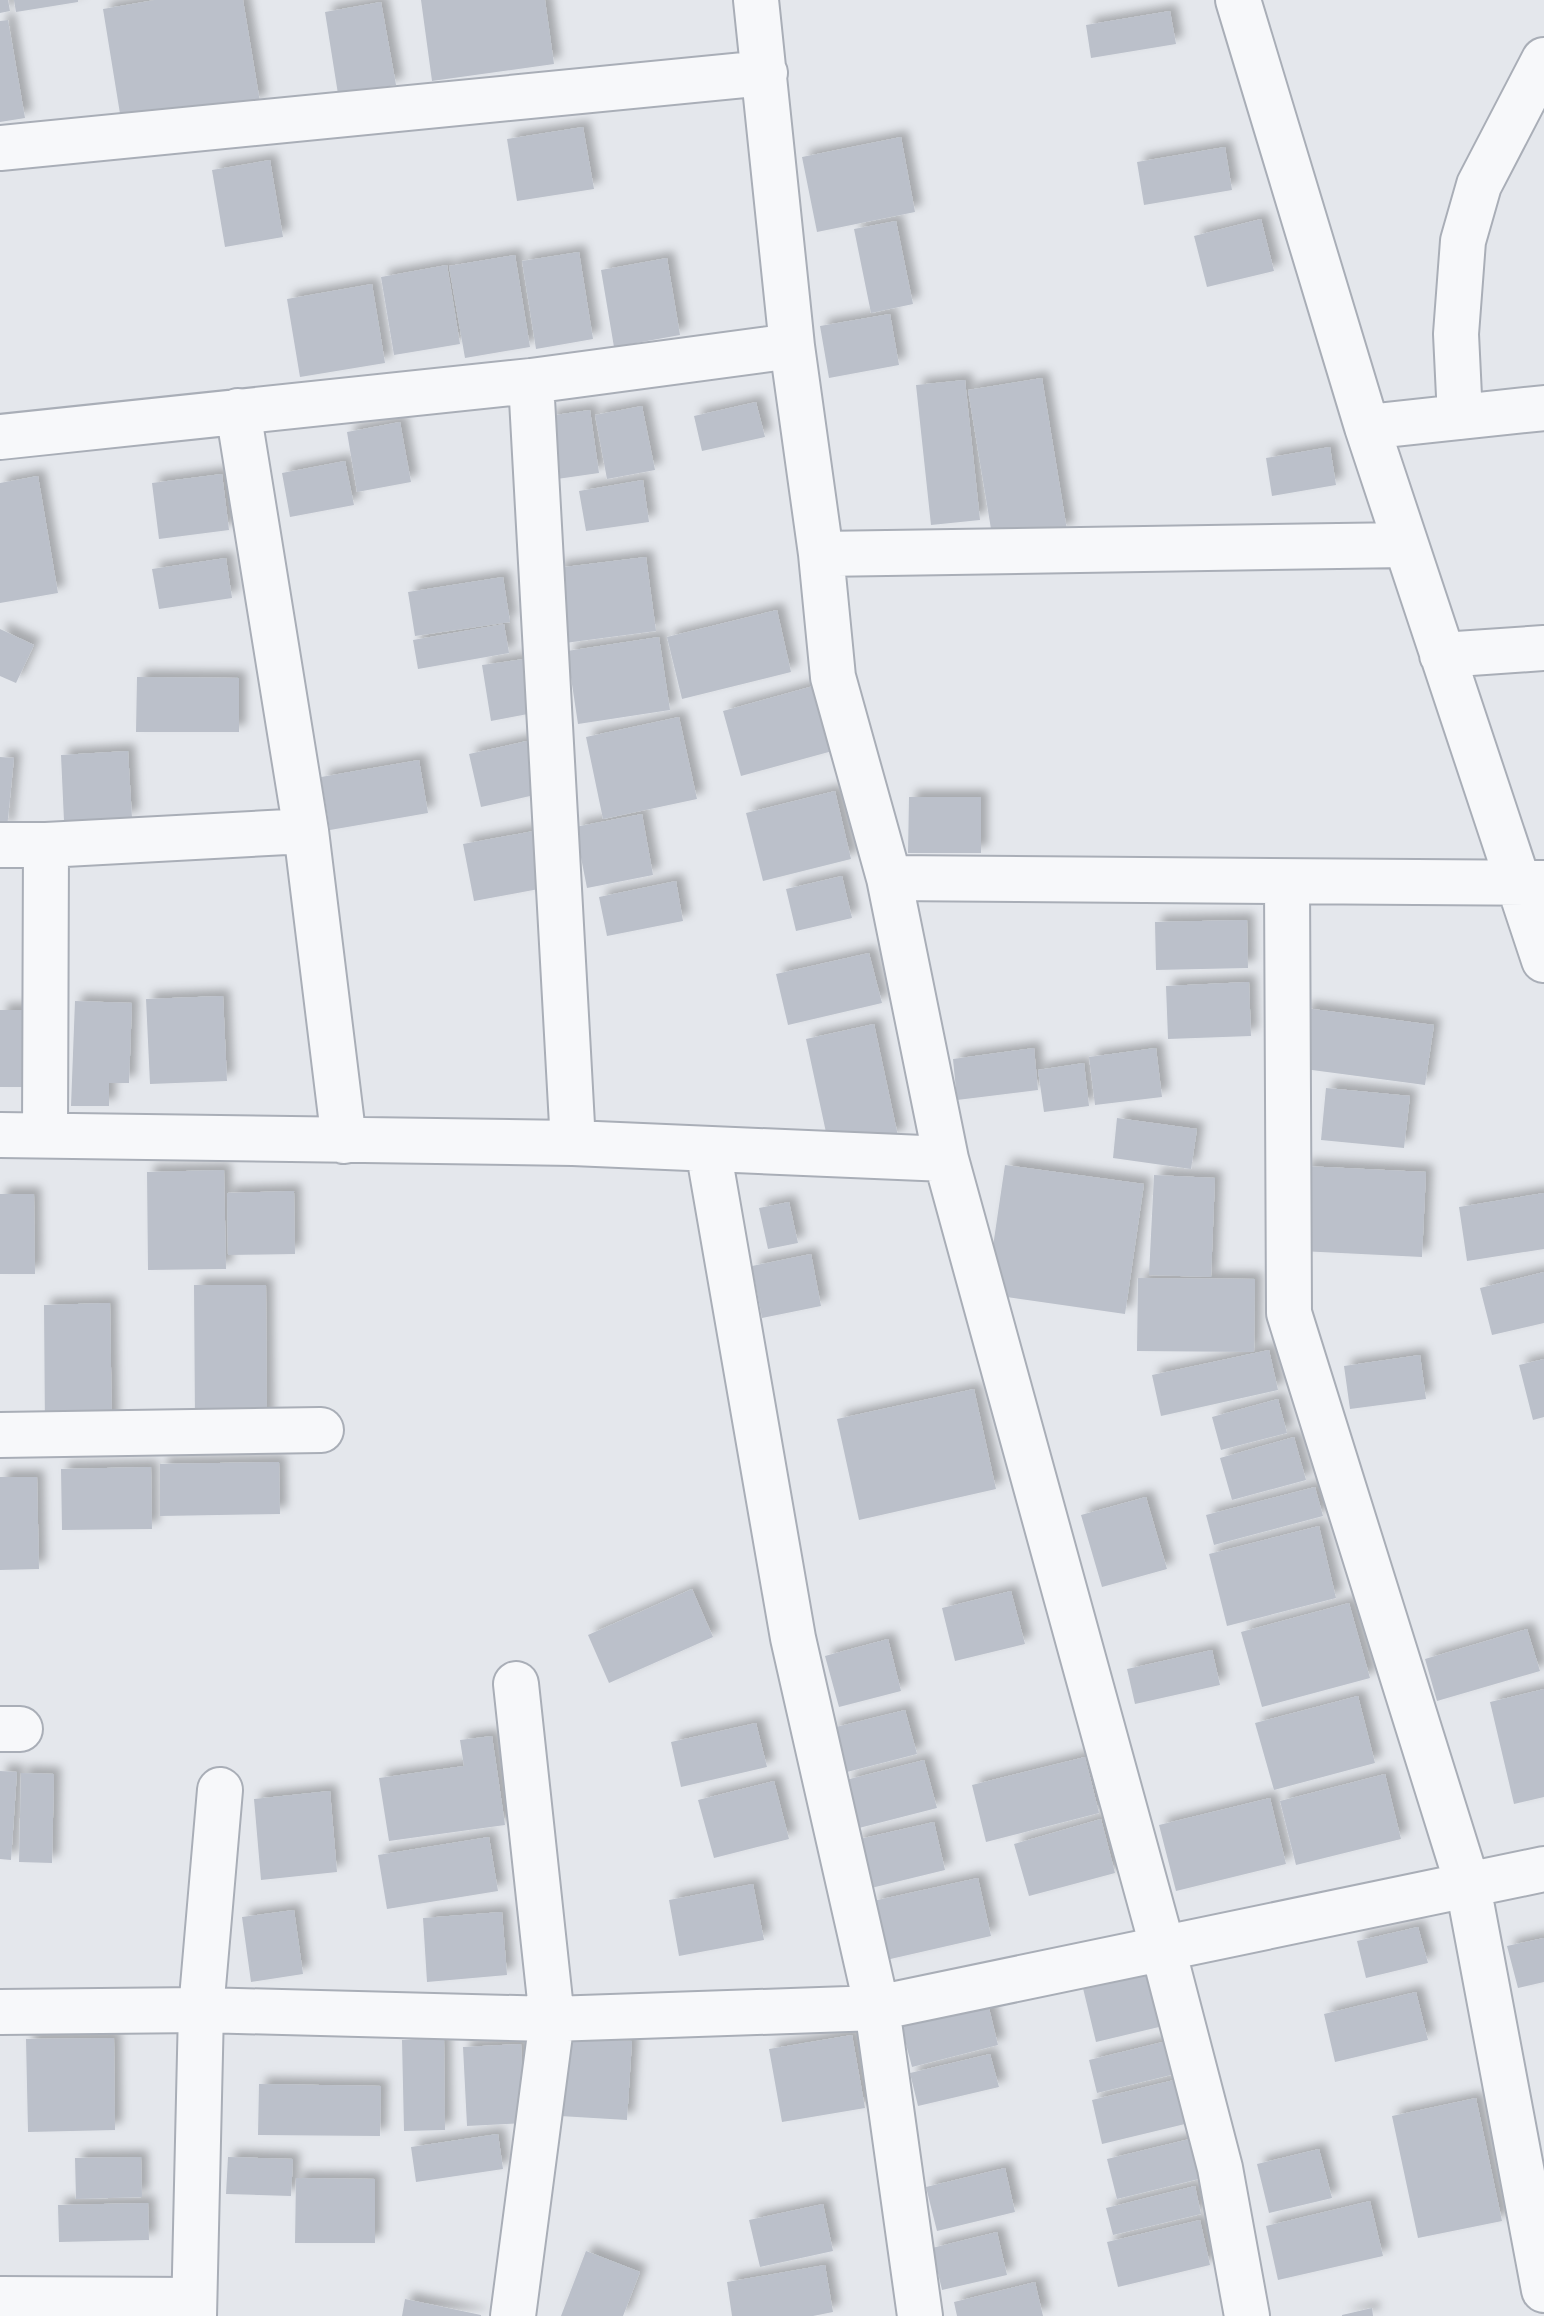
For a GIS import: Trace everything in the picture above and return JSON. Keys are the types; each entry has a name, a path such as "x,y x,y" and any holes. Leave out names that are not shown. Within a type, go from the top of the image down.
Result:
{"street":[{"path":"756,0 792,346 821,554 833,677 889,878 946,1159 1220,2168 1247,2316"},
{"path":"1238,0 1367,427 1442,655 1531,882 1544,960"},
{"path":"1460,417 1456,334 1463,241 1479,185 1544,60"},
{"path":"0,148 765,73"},
{"path":"0,437 531,381 792,346"},
{"path":"531,381 573,1143"},
{"path":"1367,427 1544,408"},
{"path":"238,411 306,831 344,1141"},
{"path":"821,554 1406,545"},
{"path":"1442,655 1544,648"},
{"path":"0,845 306,831"},
{"path":"45,1135 46,845"},
{"path":"889,878 1287,883 1531,882"},
{"path":"1287,883 1289,1313 1468,1886 1542,2270"},
{"path":"0,1135 573,1143 946,1159"},
{"path":"708,1149 793,1638 877,2008 920,2316"},
{"path":"0,1435 321,1430"},
{"path":"513,2316 552,2019 516,1684"},
{"path":"0,2299 194,2308 201,2010 220,1790"},
{"path":"0,2012 201,2010 552,2019 877,2008 1544,1869"}],"building":[{"path":"0,0 8,0 10,11 0,13"},
{"path":"14,0 78,0 78,2 16,12"},
{"path":"155,0 243,0 260,102 122,126 103,9"},
{"path":"421,0 545,0 554,64 432,81"},
{"path":"381,2 396,85 338,94 325,12"},
{"path":"1170,11 1176,44 1091,58 1086,25"},
{"path":"8,20 25,118 0,122 0,21"},
{"path":"583,127 594,189 517,201 507,139"},
{"path":"901,137 915,212 817,232 802,157"},
{"path":"1225,147 1232,190 1144,205 1137,162"},
{"path":"270,160 283,237 225,247 212,170"},
{"path":"1261,219 1274,271 1207,287 1194,236"},
{"path":"896,221 913,304 871,313 854,229"},
{"path":"579,252 593,339 536,349 522,261"},
{"path":"515,255 530,347 465,358 449,266"},
{"path":"667,258 680,335 614,347 601,270"},
{"path":"447,265 460,344 394,355 381,277"},
{"path":"372,284 385,363 300,377 287,299"},
{"path":"890,314 899,365 829,378 820,326"},
{"path":"1042,378 1067,530 993,541 968,390"},
{"path":"965,380 980,520 931,525 916,385"},
{"path":"756,402 765,437 702,451 694,416"},
{"path":"642,406 655,470 607,479 595,415"},
{"path":"590,410 599,473 557,479 548,416"},
{"path":"400,422 411,482 357,492 347,432"},
{"path":"1330,447 1336,485 1272,496 1266,458"},
{"path":"345,461 354,505 290,517 282,473"},
{"path":"222,474 229,530 159,539 152,483"},
{"path":"38,476 58,593 0,603 0,483"},
{"path":"643,480 649,522 586,531 579,491"},
{"path":"646,557 656,631 565,643 556,568"},
{"path":"226,558 232,598 159,609 152,569"},
{"path":"503,577 510,622 415,636 408,592"},
{"path":"777,610 791,672 682,699 667,637"},
{"path":"504,624 509,653 418,669 413,640"},
{"path":"0,629 34,645 16,683 0,676"},
{"path":"659,637 670,710 578,724 567,651"},
{"path":"524,659 533,713 491,721 482,665"},
{"path":"137,677 239,678 239,732 136,732"},
{"path":"817,685 836,750 741,776 723,711"},
{"path":"679,717 697,799 603,819 586,737"},
{"path":"536,739 548,792 481,807 469,754"},
{"path":"128,751 132,818 64,821 61,755"},
{"path":"0,757 14,758 7,828 0,828"},
{"path":"419,760 428,813 330,830 321,777"},
{"path":"835,791 851,859 763,881 746,813"},
{"path":"909,797 981,797 981,853 908,853"},
{"path":"642,814 653,875 587,888 575,827"},
{"path":"534,831 544,888 474,901 463,844"},
{"path":"842,876 852,918 796,931 786,889"},
{"path":"676,881 683,921 607,936 599,897"},
{"path":"1247,920 1248,968 1156,970 1155,922"},
{"path":"869,953 882,1003 788,1025 776,974"},
{"path":"1249,982 1251,1036 1168,1039 1166,986"},
{"path":"223,996 227,1081 150,1084 146,999"},
{"path":"75,1001 132,1003 129,1083 109,1083 109,1106 71,1106"},
{"path":"1305,1008 1434,1025 1425,1085 1297,1068"},
{"path":"0,1010 25,1010 24,1087 0,1087"},
{"path":"874,1024 898,1136 830,1151 806,1039"},
{"path":"1034,1048 1038,1090 957,1100 953,1059"},
{"path":"1156,1048 1162,1097 1095,1105 1089,1057"},
{"path":"1084,1063 1089,1106 1044,1112 1038,1070"},
{"path":"1326,1088 1410,1096 1404,1148 1321,1140"},
{"path":"1117,1118 1197,1129 1191,1169 1113,1158"},
{"path":"1005,1165 1144,1184 1125,1314 986,1294"},
{"path":"1304,1166 1426,1172 1422,1257 1300,1251"},
{"path":"224,1170 226,1269 148,1270 147,1172"},
{"path":"1154,1175 1215,1178 1211,1277 1149,1275"},
{"path":"294,1191 295,1254 228,1255 227,1193"},
{"path":"1544,1193 1544,1249 1467,1261 1459,1207"},
{"path":"0,1194 34,1194 35,1274 0,1274"},
{"path":"789,1202 798,1243 768,1249 759,1208"},
{"path":"811,1254 821,1306 762,1318 752,1266"},
{"path":"1544,1272 1544,1323 1492,1335 1480,1288"},
{"path":"1138,1278 1255,1279 1254,1352 1137,1351"},
{"path":"194,1285 266,1285 267,1422 195,1422"},
{"path":"110,1303 112,1430 45,1431 44,1305"},
{"path":"1269,1350 1278,1390 1161,1416 1152,1375"},
{"path":"1420,1355 1426,1399 1350,1409 1344,1366"},
{"path":"1544,1359 1544,1417 1533,1420 1519,1365"},
{"path":"974,1389 996,1489 859,1520 837,1419"},
{"path":"1278,1399 1287,1433 1221,1450 1212,1417"},
{"path":"1294,1437 1306,1480 1232,1500 1220,1458"},
{"path":"279,1462 280,1514 160,1516 160,1464"},
{"path":"151,1467 152,1529 62,1530 61,1469"},
{"path":"0,1477 37,1477 39,1569 0,1570"},
{"path":"1315,1487 1323,1516 1214,1545 1206,1515"},
{"path":"1146,1497 1167,1569 1102,1587 1081,1515"},
{"path":"1319,1526 1336,1598 1227,1626 1209,1554"},
{"path":"692,1589 713,1637 609,1683 588,1635"},
{"path":"1011,1591 1025,1644 955,1661 942,1608"},
{"path":"1349,1603 1370,1678 1262,1707 1241,1632"},
{"path":"1527,1629 1540,1671 1437,1701 1425,1659"},
{"path":"888,1639 901,1691 839,1707 825,1656"},
{"path":"1212,1650 1220,1685 1135,1704 1127,1669"},
{"path":"1544,1689 1544,1797 1514,1804 1490,1702"},
{"path":"1358,1696 1375,1763 1274,1790 1255,1723"},
{"path":"905,1710 917,1754 843,1773 832,1728"},
{"path":"756,1723 767,1767 681,1787 671,1742"},
{"path":"492,1736 505,1825 389,1841 379,1778 464,1766 460,1740"},
{"path":"1085,1757 1099,1813 986,1842 972,1785"},
{"path":"924,1760 937,1808 859,1828 846,1780"},
{"path":"0,1771 17,1772 11,1860 0,1859"},
{"path":"21,1773 54,1774 52,1863 19,1862"},
{"path":"1385,1774 1401,1839 1296,1865 1280,1801"},
{"path":"774,1781 789,1839 714,1858 698,1800"},
{"path":"330,1791 337,1872 261,1880 254,1799"},
{"path":"1270,1798 1286,1864 1176,1891 1159,1825"},
{"path":"1101,1819 1115,1873 1029,1896 1014,1844"},
{"path":"934,1822 945,1870 867,1889 855,1840"},
{"path":"489,1837 498,1891 387,1909 378,1855"},
{"path":"978,1878 991,1936 886,1960 873,1901"},
{"path":"753,1884 764,1940 679,1956 669,1900"},
{"path":"294,1910 303,1974 251,1982 242,1917"},
{"path":"502,1912 507,1975 427,1982 423,1918"},
{"path":"1418,1927 1428,1963 1366,1978 1357,1941"},
{"path":"1544,1938 1544,1982 1518,1988 1507,1946"},
{"path":"1145,1965 1159,2027 1096,2042 1081,1980"},
{"path":"1416,1992 1428,2040 1335,2062 1324,2014"},
{"path":"988,2004 998,2045 912,2067 901,2025"},
{"path":"852,2035 865,2108 782,2122 769,2049"},
{"path":"114,2038 115,2130 28,2132 26,2039"},
{"path":"566,2038 632,2041 627,2120 560,2116"},
{"path":"444,2039 445,2130 404,2131 402,2040"},
{"path":"1171,2040 1179,2073 1097,2093 1089,2060"},
{"path":"521,2044 525,2123 467,2126 463,2047"},
{"path":"990,2054 999,2087 918,2106 910,2073"},
{"path":"1174,2080 1185,2124 1102,2144 1092,2100"},
{"path":"259,2084 381,2086 380,2136 258,2135"},
{"path":"1476,2098 1502,2221 1418,2238 1392,2116"},
{"path":"498,2134 503,2169 416,2182 411,2147"},
{"path":"1198,2137 1207,2177 1117,2199 1107,2159"},
{"path":"1319,2149 1332,2198 1269,2213 1257,2164"},
{"path":"141,2157 142,2197 76,2199 75,2158"},
{"path":"228,2157 293,2159 291,2196 226,2194"},
{"path":"1005,2168 1015,2212 937,2231 926,2187"},
{"path":"296,2178 375,2179 375,2243 295,2243"},
{"path":"1195,2186 1201,2214 1113,2235 1106,2208"},
{"path":"1370,2201 1383,2256 1278,2280 1266,2226"},
{"path":"148,2203 149,2240 59,2242 58,2205"},
{"path":"823,2204 833,2251 760,2267 749,2220"},
{"path":"1200,2220 1210,2265 1118,2287 1107,2242"},
{"path":"997,2232 1007,2275 942,2290 932,2248"},
{"path":"586,2251 640,2272 623,2316 561,2316"},
{"path":"825,2265 833,2312 813,2316 732,2316 727,2282"},
{"path":"1035,2282 1043,2316 957,2316 954,2302"},
{"path":"405,2299 481,2315 481,2316 402,2316"},
{"path":"1372,2308 1373,2316 1342,2316 1342,2315"}]}
